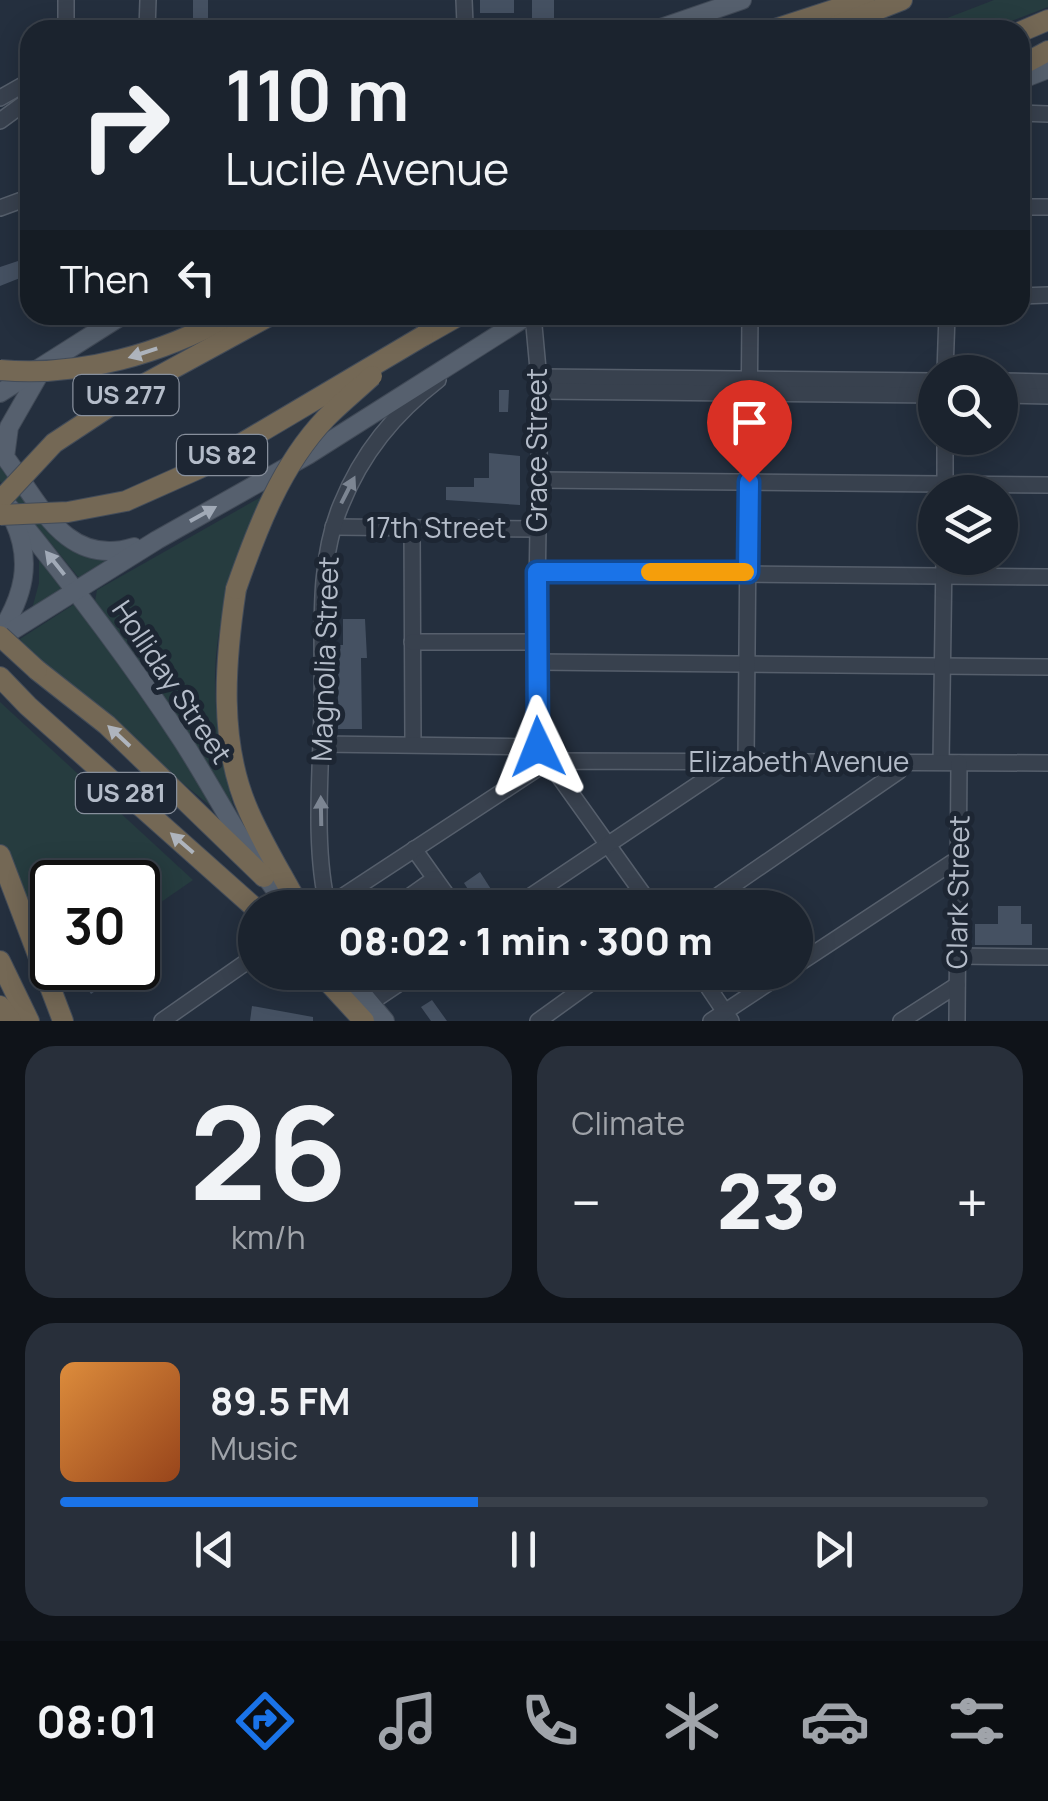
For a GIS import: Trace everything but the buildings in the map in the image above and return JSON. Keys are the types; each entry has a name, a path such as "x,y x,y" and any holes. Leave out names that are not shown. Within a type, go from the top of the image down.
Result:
{"highway":[{"path":"803,20 864,0"},
{"path":"851,20 902,0"},
{"path":"4,383 22,372 110,364 190,338 214,325"},
{"name":"US 277","path":"1,503 54,442 138,386 252,325"},
{"name":"US 82","path":"1,503 68,512 126,501 200,468 442,325"},
{"path":"290,890 248,810 230,727 226,682 236,590 268,504 324,420 423,336"},
{"path":"0,635 107,725 264,877"},
{"name":"US 281","path":"0,676 28,706 238,893"},
{"path":"0,855 62,1021"},
{"path":"0,962 29,1021"},
{"path":"341,990 369,1014"},
{"path":"353,990 369,1014"},
{"path":"0,1006 11,1021"}],"main road":[{"path":"684,20 742,0"},
{"path":"4,383 44,366 108,325"},
{"path":"0,635 308,455 514,325"},
{"path":"44,366 9,427 5,457 60,530 78,546 97,552 117,552 157,540"},
{"path":"0,635 17,606 24,582 22,536 1,503"},
{"name":"Holliday Street","path":"1,503 76,590 182,741 274,890"},
{"path":"357,990 385,1021"}],"street":[{"name":"Magnolia Street","path":"324,890 321,744 325,565 341,504 372,444 396,416 434,382 516,325"},
{"name":"Grace Street","path":"531,325 540,384 538,747"},
{"path":"540,890 740,761 747,664 750,325"},
{"path":"946,355 947,325"},
{"path":"540,384 918,380"},
{"path":"1018,381 1048,382"},
{"path":"750,385 918,394"},
{"path":"1018,396 1048,396"},
{"path":"538,480 918,487"},
{"path":"1018,486 1048,485"},
{"name":"17th Street","path":"334,527 538,528"},
{"path":"412,528 413,744"},
{"path":"537,572 1048,578"},
{"path":"941,762 944,576"},
{"path":"412,642 537,642"},
{"path":"536,662 1048,666"},
{"path":"321,744 538,747 640,890"},
{"path":"352,890 549,760"},
{"name":"Elizabeth Avenue","path":"549,760 1048,763"},
{"path":"726,890 900,772 904,762"},
{"name":"Clark Street","path":"957,1021 959,762"},
{"path":"414,849 443,890"},
{"path":"813,954 959,858"},
{"path":"418,890 434,879"},
{"path":"958,956 1048,956"},
{"path":"162,1021 238,968"},
{"path":"901,1021 957,985"},
{"path":"385,1021 369,1014 396,990"},
{"path":"538,1021 581,990"},
{"path":"708,990 723,1018 761,990"}],"green space":[{"path":"994,0 1048,0 1048,7 1014,20 942,20"},
{"path":"0,446 63,541 114,557 81,580 0,481"},
{"path":"268,493 228,595 215,663 220,745 238,824 153,682 95,601 97,590"},
{"path":"39,555 66,589 32,609 39,583"},
{"path":"76,603 204,788 213,808 45,670 20,639"},
{"path":"0,702 193,880 160,903 160,860 30,860 30,924 0,844"}],"slow traffic":[{"path":"650,572 745,572"}],"route":[{"path":"538,747 537,572 748,572 749,482"}]}
